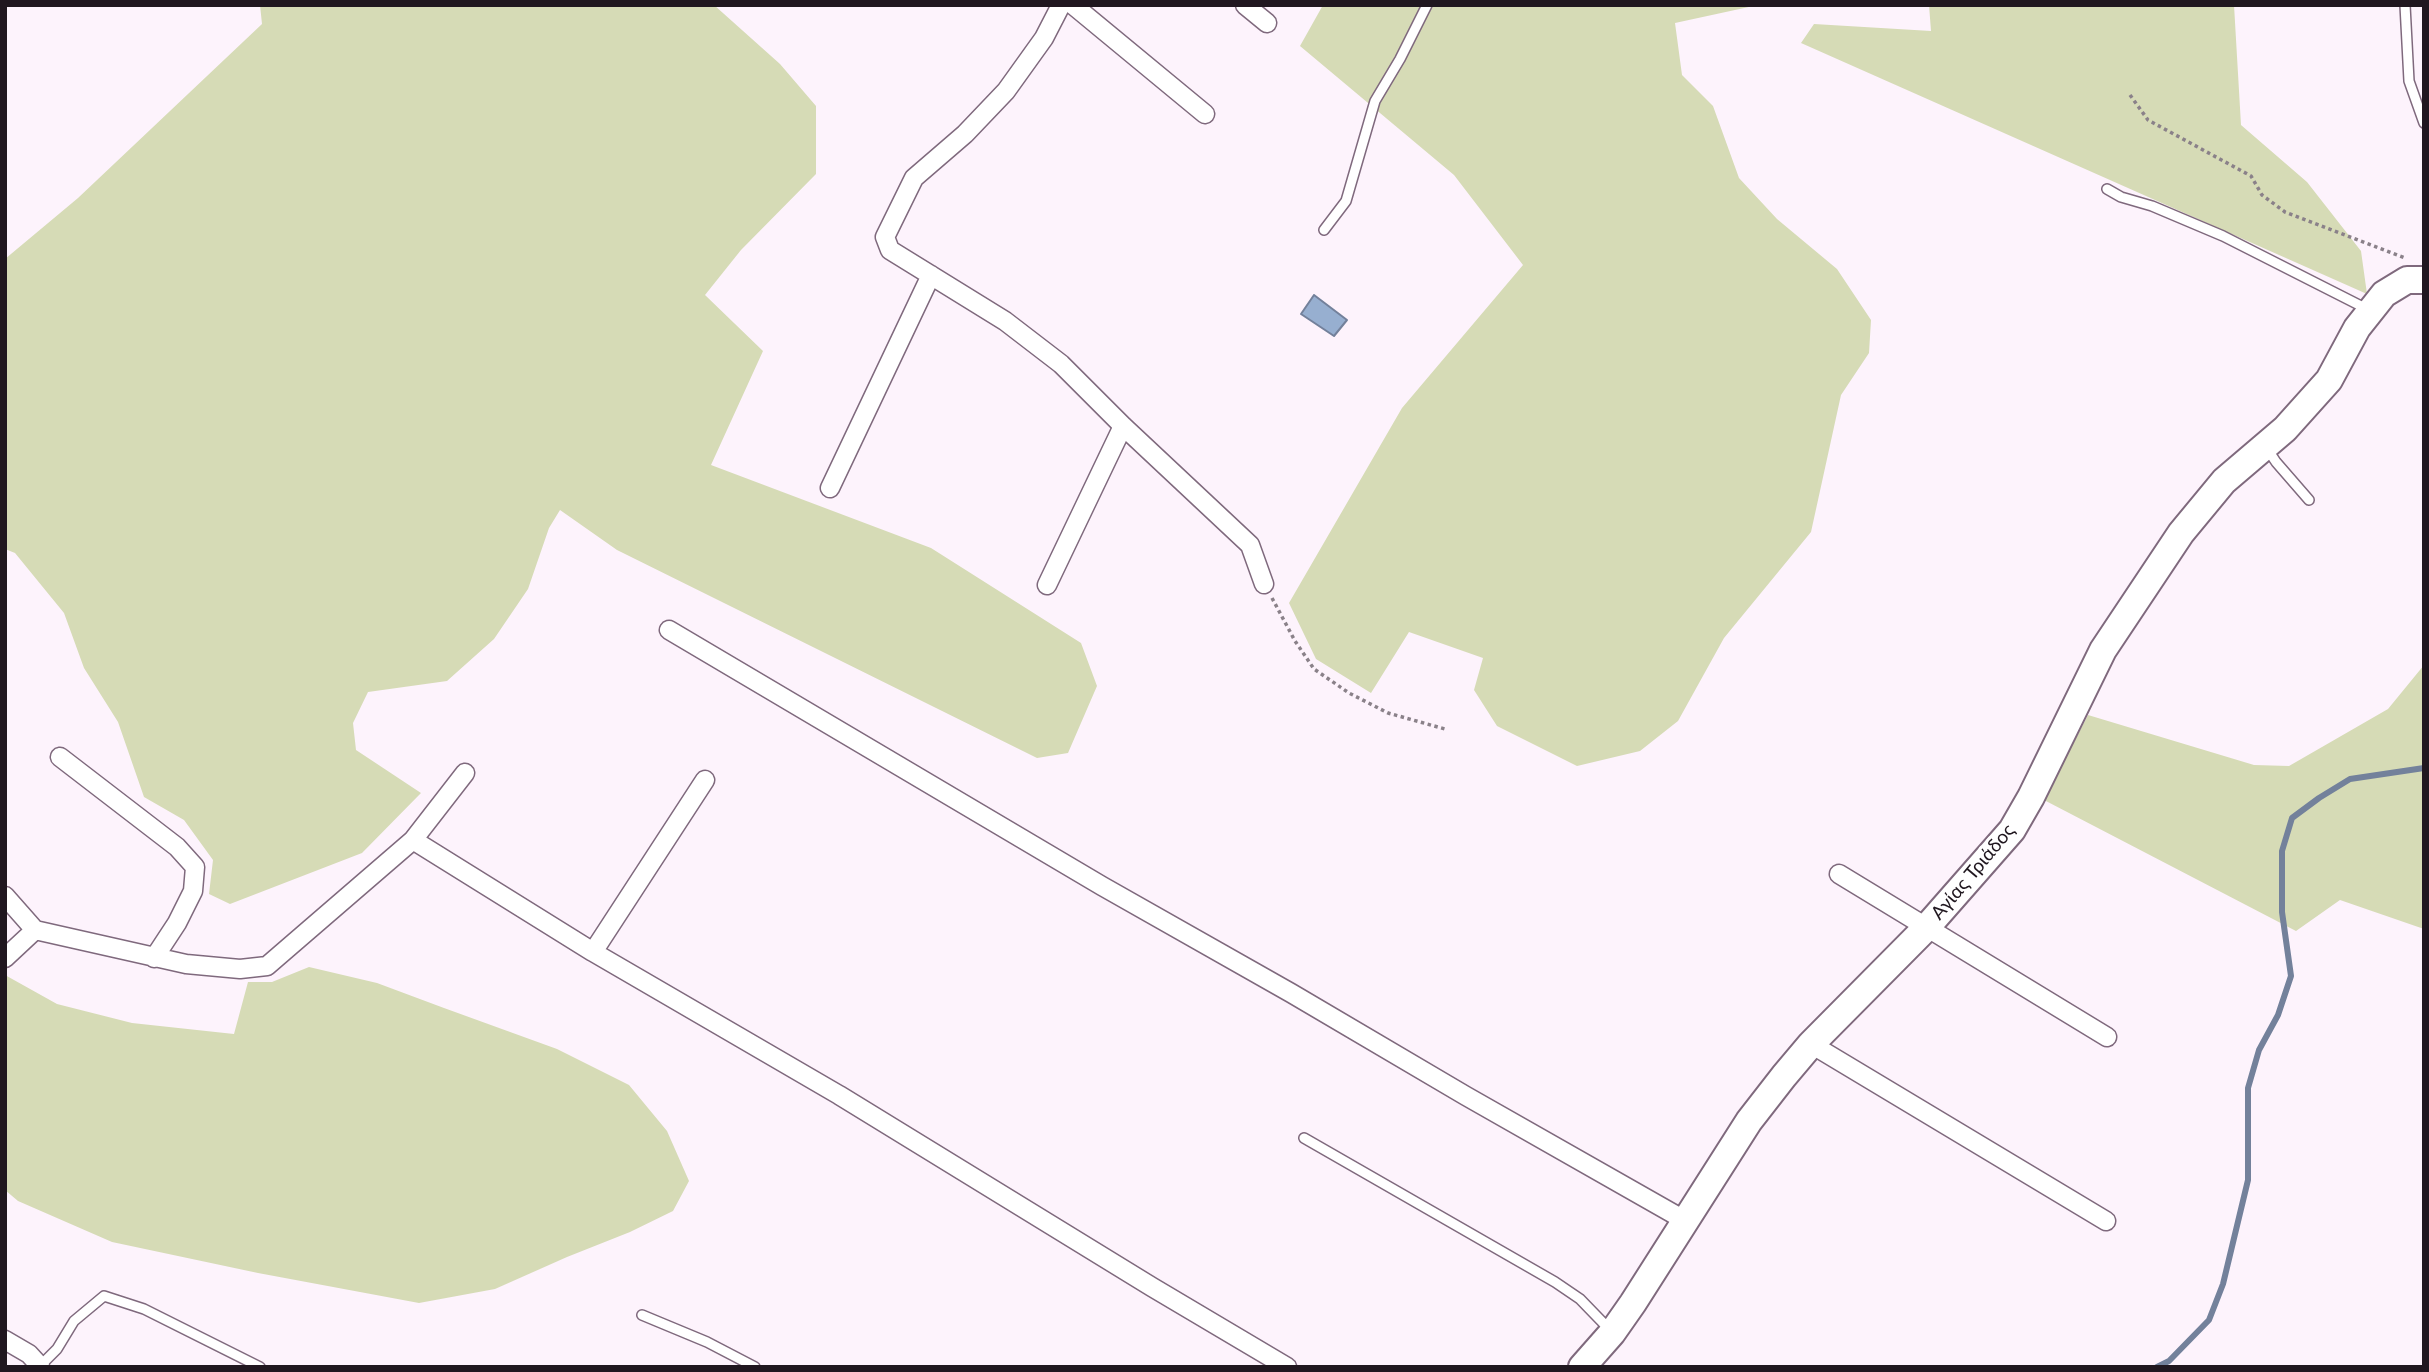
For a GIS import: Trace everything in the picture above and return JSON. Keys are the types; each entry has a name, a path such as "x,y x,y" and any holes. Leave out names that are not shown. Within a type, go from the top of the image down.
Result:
{"street":[{"path":"1061,5 1044,38 1006,91 965,134 914,178 885,237 890,250 1005,321 1061,364 1250,545 1264,584"},
{"path":"1073,5 1205,114"},
{"path":"1245,5 1267,23"},
{"name":"Αγίας Τριάδος","path":"1582,1367 1612,1333 1749,1121 1784,1076 1811,1044 1926,928 2012,830 2103,650 2181,533 2224,481 2301,413 2329,380 2357,328 2370,311 2384,295 2418,270"},
{"path":"830,488 931,275"},
{"path":"1047,585 1123,426"},
{"path":"669,631 1090,879 1686,1221"},
{"path":"60,757 177,847 195,867 193,891 177,923 154,958"},
{"path":"5,896 35,930 186,964 240,969 267,966 413,839 465,773"},
{"path":"593,952 705,780"},
{"path":"413,839 593,952 839,1095 1287,1367"},
{"path":"1839,874 2107,1037"},
{"path":"5,958 35,930"},
{"path":"1811,1044 2106,1221"},
{"path":"5,1339 29,1354 40,1366"}],"lane":[{"path":"1324,230 1346,201 1375,100 1400,60 1427,5"},
{"path":"2405,5 2409,81 2424,123"},
{"path":"2107,189 2120,198 2152,206 2223,236 2370,311"},
{"path":"2265,445 2309,500"},
{"path":"1304,1138 1555,1282 1580,1299 1612,1333"},
{"path":"40,1366 57,1349 74,1321 104,1296 144,1309 260,1367"},
{"path":"642,1315 707,1342 755,1367"}],"path":[{"path":"2130,94 2148,120 2251,176 2262,195 2285,212 2418,270"},
{"path":"1264,584 1295,641 1314,669 1349,693 1388,713 1445,729"}],"green space":[{"path":"260,5 714,5 780,64 816,106 816,174 741,250 705,295 763,351 711,465 931,548 1081,643 1097,686 1068,753 1037,758 617,550 560,510 549,528 528,589 494,639 447,681 368,692 353,723 356,750 421,793 362,853 230,904 209,894 213,860 184,820 144,797 118,722 84,668 64,613 15,553 5,549 5,259 78,198 262,24"},
{"path":"1323,5 1758,5 1675,23 1682,75 1713,106 1739,178 1777,219 1837,269 1871,320 1869,353 1841,395 1811,532 1724,638 1678,721 1640,751 1577,766 1497,726 1474,690 1483,658 1409,632 1371,693 1316,659 1289,603 1402,408 1523,265 1454,175 1300,46"},
{"path":"1929,5 2234,5 2241,125 2307,182 2361,251 2367,294 1801,43 1814,24 1931,31"},
{"path":"2424,665 2424,929 2340,900 2296,931 2044,800 2088,715 2254,765 2289,766 2388,709"},
{"path":"309,967 377,983 557,1049 629,1085 667,1131 689,1181 673,1211 495,1289 419,1303 112,1242 18,1201 5,1190 5,975 57,1004 132,1023 234,1034 248,982 272,982"}],"water":[{"path":"1314,295 1347,320 1334,336 1301,314"}],"waterway":[{"path":"2157,1367 2169,1361 2209,1320 2223,1284 2248,1180 2248,1088 2259,1050 2278,1015 2291,976 2282,912 2282,851 2292,818 2350,779 2424,768"}]}
